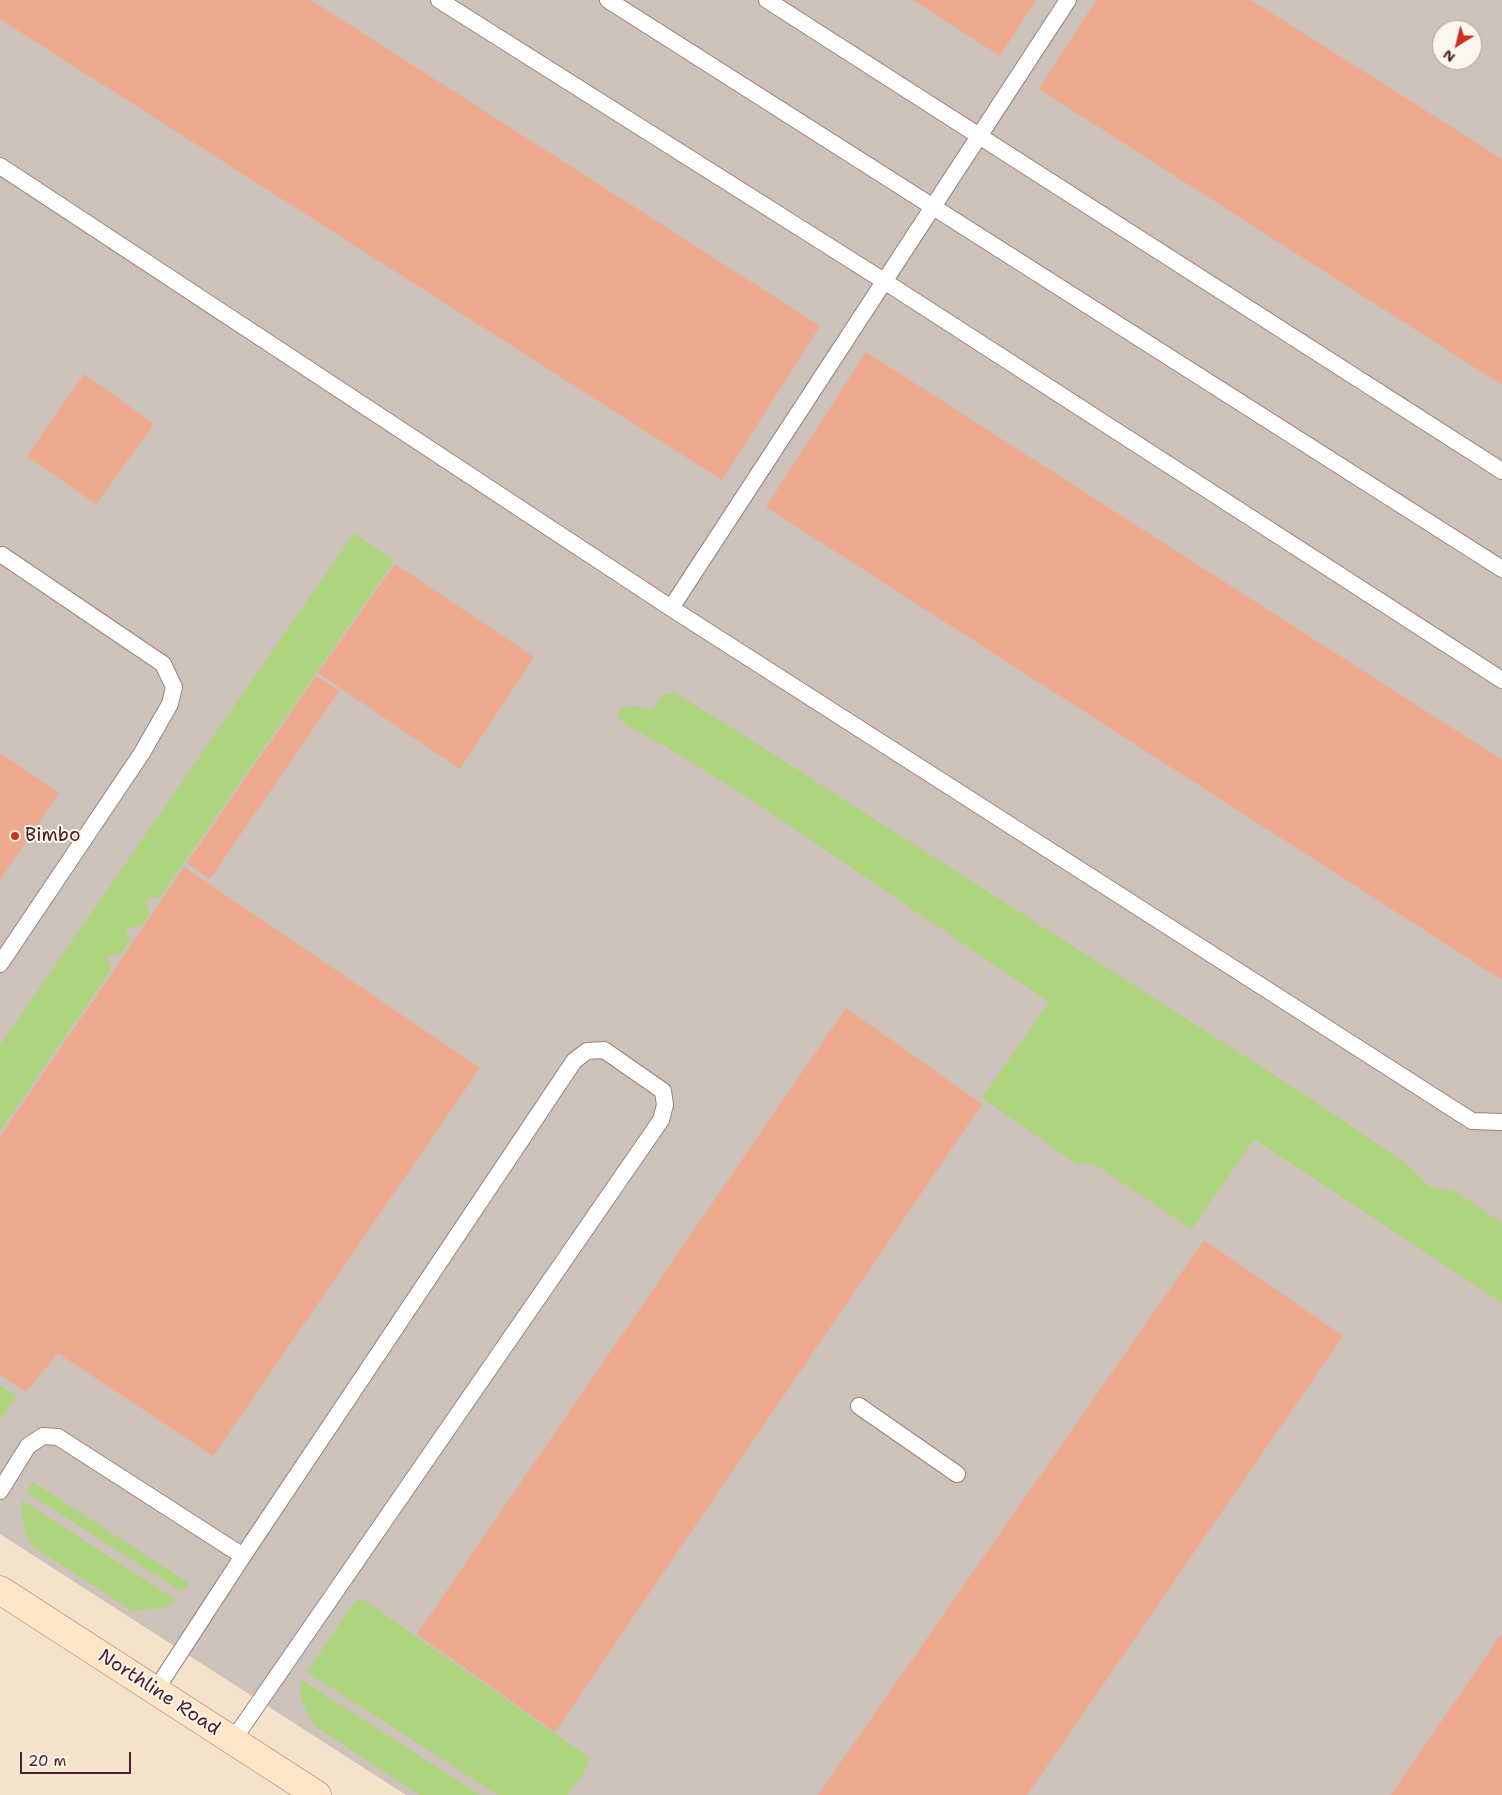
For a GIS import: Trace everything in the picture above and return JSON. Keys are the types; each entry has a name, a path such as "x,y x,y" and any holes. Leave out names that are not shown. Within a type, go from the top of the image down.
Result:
{"main road":[{"name":"Northline Road","path":"0,1590 317,1795"}],"lane":[{"path":"439,0 884,281 1502,680"},
{"path":"608,0 1502,569"},
{"path":"767,0 1502,471"},
{"path":"671,608 1068,0"},
{"path":"0,166 671,608 1472,1121 1502,1122"},
{"path":"0,964 142,753 170,704 174,687 163,664 2,555"},
{"path":"155,1691 574,1061 587,1051 604,1050 663,1091 665,1105 662,1120 233,1740"},
{"path":"859,1406 957,1474"},
{"path":"0,1491 28,1446 43,1436 58,1437 243,1556"}],"shaded area":[{"path":"0,0 1502,0 1502,1795 406,1795 0,1534"}],"green space":[{"path":"354,533 394,561 160,897 150,898 147,901 148,917 141,926 129,928 125,934 132,939 119,956 111,954 107,958 111,970 0,1131 0,1045"},
{"path":"674,692 1313,1100 1408,1165 1430,1187 1454,1191 1502,1223 1502,1303 1254,1139 1192,1229 1093,1163 1078,1165 982,1098 1049,1002 752,800 667,747 626,725 618,716 619,709 631,706 650,709 655,706 662,695"},
{"path":"0,1385 16,1396 0,1420"},
{"path":"33,1482 189,1583 186,1588 182,1592 26,1492"},
{"path":"22,1500 176,1600 166,1607 133,1611 35,1548 29,1541 24,1527 21,1508"},
{"path":"358,1599 364,1600 590,1758 584,1773 567,1795 498,1795 307,1672"},
{"path":"302,1680 480,1795 420,1795 315,1726 301,1698 300,1687"}],"building":[{"path":"0,0 311,0 820,326 722,480 0,19"},
{"path":"913,0 1036,0 1000,56"},
{"path":"1096,0 1251,0 1502,159 1502,385 1039,89"},
{"path":"866,352 1502,760 1502,980 766,507"},
{"path":"84,374 154,424 96,504 27,456"},
{"path":"395,564 534,657 460,769 318,673"},
{"path":"316,676 339,691 210,879 187,863"},
{"name":"Bimbo","path":"0,753 59,793 0,880"},
{"path":"184,867 480,1068 213,1456 58,1353 26,1392 0,1374 0,1137"},
{"path":"846,1008 982,1104 555,1732 417,1634"},
{"path":"1204,1240 1343,1336 1027,1795 818,1795"},
{"path":"1502,1633 1502,1795 1391,1795"}],"place":[{"name":"Bimbo","path":"15,836"}]}
